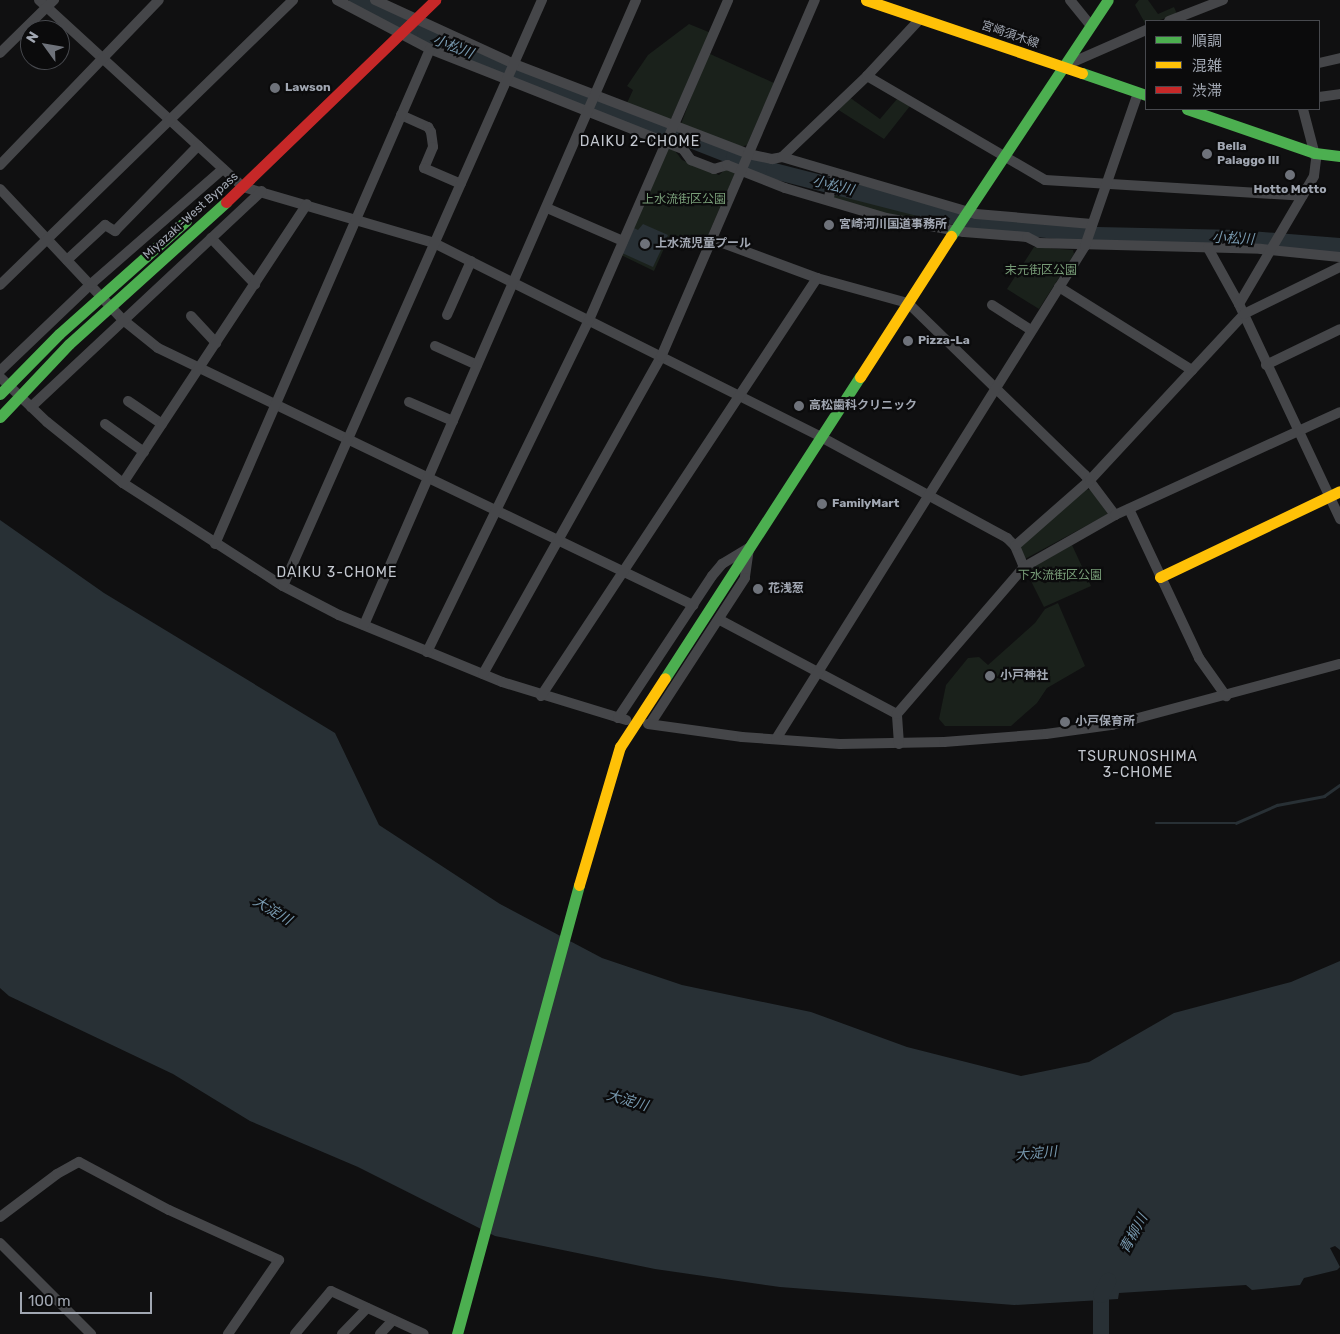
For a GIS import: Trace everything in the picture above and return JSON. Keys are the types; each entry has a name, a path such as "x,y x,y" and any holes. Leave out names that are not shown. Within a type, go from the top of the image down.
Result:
{"main road":[{"path":"408,19 419,0"},
{"path":"408,19 435,0"},
{"name":"宮崎須木線","path":"866,0 1142,94"},
{"path":"457,1334 616,756 967,211 1061,67 1108,0"},
{"name":"Miyazaki-West Bypass","path":"0,417 70,344 239,184 408,19"},
{"path":"1190,110 1314,153 1340,156"},
{"name":"Miyazaki-West Bypass","path":"0,394 58,334 239,184"},
{"path":"1160,577 1335,494"}],"street":[{"path":"0,165 159,0"},
{"path":"0,286 171,122 293,0"},
{"path":"337,0 430,50 683,149 691,160 714,170 726,165 886,218 1027,238 1039,243 1084,246 1269,249 1340,257"},
{"path":"374,0 408,19 514,64 748,154 772,159 782,157 976,214 1092,224"},
{"path":"283,586 542,0"},
{"path":"364,625 636,0"},
{"path":"427,652 589,320 728,0"},
{"path":"483,674 662,357 815,0"},
{"path":"1070,0 1091,26"},
{"path":"1172,20 1223,0"},
{"path":"0,53 46,2 103,58 239,184 434,243 821,437 1007,538 1015,546 1024,567"},
{"path":"782,157 867,76 920,18"},
{"path":"1061,67 1145,30"},
{"path":"215,544 430,50"},
{"path":"1320,63 1340,58"},
{"path":"867,76 1045,180 1106,186 1303,196"},
{"path":"776,739 1084,246 1142,94"},
{"path":"1320,98 1340,94"},
{"path":"1239,304 1269,249 1314,176 1314,153 1303,110"},
{"path":"401,115 428,127 431,132 433,147 424,168 461,184"},
{"path":"67,260 105,225 115,231 198,146"},
{"path":"0,371 91,284 223,169"},
{"path":"828,200 836,174"},
{"path":"0,189 122,319 158,348 693,605"},
{"path":"31,407 122,319 262,191"},
{"path":"123,483 307,204"},
{"path":"547,208 623,241"},
{"path":"211,238 255,284"},
{"path":"712,239 816,278 908,303 1090,480 1115,515"},
{"path":"1208,248 1244,314 1298,432 1335,494 1340,519"},
{"path":"447,315 471,262"},
{"path":"1015,546 1090,480 1244,314 1340,267"},
{"path":"541,696 816,278"},
{"path":"1059,287 1192,370"},
{"path":"992,305 1031,330"},
{"path":"191,316 216,343"},
{"path":"1266,365 1340,329"},
{"path":"435,346 477,365"},
{"path":"0,377 31,407 123,483 283,586 364,625 483,674 541,696 622,719 693,605 722,564 749,548"},
{"path":"128,401 162,424"},
{"path":"410,402 452,421"},
{"path":"899,744 897,714 1024,567 1115,515 1340,412"},
{"path":"105,424 144,452"},
{"path":"1130,509 1199,658 1226,696"},
{"path":"749,548 744,578 720,620 649,723 776,739 840,744 899,744 1046,734 1112,725 1340,664"},
{"path":"720,620 897,714"},
{"path":"0,1217 80,1162 170,1210 280,1260 228,1334"},
{"path":"0,1244 91,1334"},
{"path":"295,1334 331,1291 424,1334"},
{"path":"342,1334 367,1308"},
{"path":"380,1334 393,1320"}],"green space":[{"path":"1139,0 1148,0 1158,14 1174,7 1177,14 1160,20 1145,20 1145,23 1135,5"},
{"path":"689,24 711,33 670,121 627,103 633,90 627,86 648,55"},
{"path":"708,53 774,83 747,145 741,147 681,124"},
{"path":"849,97 880,119 897,99 910,106 884,139 837,109"},
{"name":"上水流街区公園","path":"668,148 673,148 682,160 719,175 728,167 735,173 702,249 670,235 654,271 621,255"},
{"path":"838,176 956,209 945,225 886,217 832,200"},
{"name":"末元街区公園","path":"1034,247 1073,250 1074,254 1039,309 1007,289"},
{"name":"下水流街区公園","path":"1085,489 1091,490 1108,514 1025,559 1019,547"},
{"name":"下水流街区公園","path":"1072,545 1091,586 1044,607 1026,571"},
{"path":"1058,603 1085,666 1047,688 1037,703 1011,726 945,726 939,719 946,685 968,658 979,657 988,665 1035,623 1045,609"}],"water":[{"name":"上水流児童プール","path":"643,224 668,235 653,267 622,253 634,228 638,230"},
{"name":"大淀川","path":"0,520 104,593 335,733 379,825 500,904 602,958 682,985 811,1012 907,1047 1021,1076 1089,1062 1174,1013 1291,982 1340,961 1340,1250 1335,1246 1330,1248 1340,1267 1337,1270 1304,1278 1300,1285 1252,1290 1246,1285 1119,1293 1118,1299 1014,1305 780,1287 655,1269 495,1236 358,1167 250,1121 173,1074 9,996 0,988"}],"waterway":[{"name":"小松川","path":"357,0 425,36 734,157 774,171 937,213 988,224 1097,235 1237,238 1340,246"},
{"path":"1156,823 1236,823 1277,805 1324,796 1340,785"},
{"name":"青柳川","path":"1101,1334 1101,1295 1108,1281"}],"traffic: fast":[{"path":"951,236 1108,0"},
{"path":"1082,73 1145,95"},
{"path":"1190,110 1315,153 1340,156"},
{"path":"0,417 69,344 226,202"},
{"path":"0,394 59,334 186,221"},
{"path":"665,678 860,377"},
{"path":"457,1334 579,885"}],"traffic: slow":[{"path":"866,0 1082,73"},
{"path":"860,377 951,236"},
{"path":"1160,577 1340,491"},
{"path":"579,885 620,747 665,678"}],"traffic: jam":[{"path":"226,202 435,0"}],"place":[{"name":"Lawson","path":"275,88"},
{"name":"Bella Palaggo III","path":"1207,154"},
{"name":"Hotto Motto","path":"1290,175"},
{"name":"宮崎河川国道事務所","path":"829,225"},
{"name":"上水流児童プール","path":"645,244"},
{"name":"Pizza-La","path":"908,341"},
{"name":"高松歯科クリニック","path":"799,406"},
{"name":"FamilyMart","path":"822,504"},
{"name":"花浅葱","path":"758,589"},
{"name":"小戸神社","path":"990,676"},
{"name":"小戸保育所","path":"1065,722"}],"district":[{"name":"DAIKU 2-CHOME","path":"640,142"},
{"name":"DAIKU 3-CHOME","path":"337,573"},
{"name":"TSURUNOSHIMA 3-CHOME","path":"1138,766"}]}
